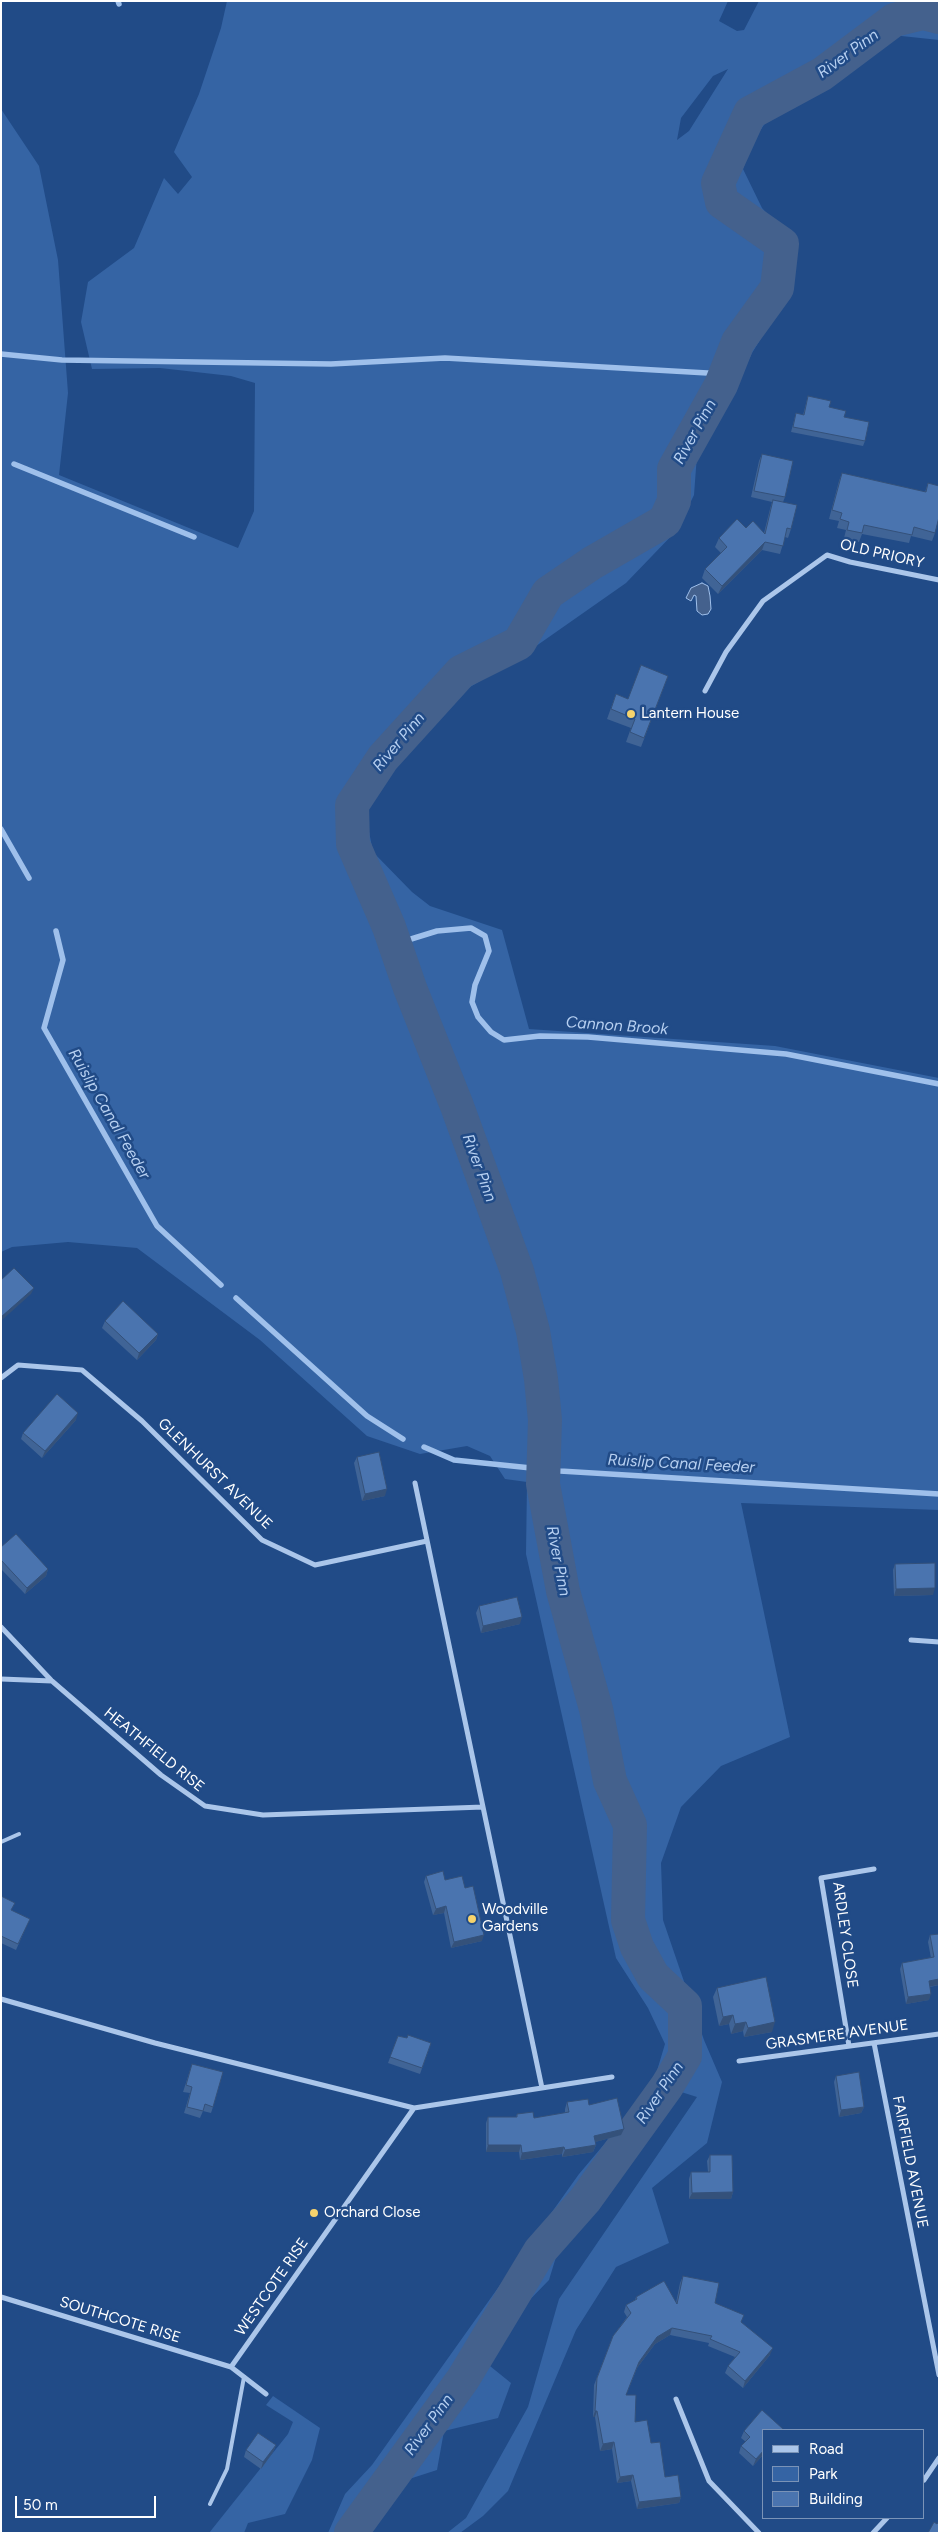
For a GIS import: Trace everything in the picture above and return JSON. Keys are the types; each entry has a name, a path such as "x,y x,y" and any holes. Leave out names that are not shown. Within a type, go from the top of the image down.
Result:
{"street":[{"name":"OLD PRIORY","path":"706,691 726,652 763,601 827,554 850,562 939,580"},
{"name":"GLENHURST AVENUE","path":"1,1378 18,1365 82,1370 142,1421 262,1540 315,1565 427,1541"},
{"path":"415,1483 542,2088"},
{"path":"1,1627 52,1681"},
{"path":"911,1640 939,1642"},
{"path":"1,1679 52,1681"},
{"name":"HEATHFIELD RISE","path":"52,1681 162,1775 205,1806 263,1816 483,1807"},
{"name":"ARDLEY CLOSE","path":"849,2046 821,1878 874,1869"},
{"path":"1,1999 155,2043 414,2108 612,2077"},
{"name":"GRASMERE AVENUE","path":"739,2062 939,2034"},
{"name":"FAIRFIELD AVENUE","path":"874,2043 939,2375"},
{"name":"WESTCOTE RISE","path":"231,2367 414,2108"},
{"name":"SOUTHCOTE RISE","path":"1,2297 231,2367"},
{"path":"231,2367 266,2394"},
{"path":"676,2398 709,2481 759,2533"},
{"path":"925,2479 939,2458"},
{"path":"873,2533 886,2519"}],"lane":[{"path":"1,1842 19,1834"},
{"path":"210,2504 227,2469 244,2377"}],"green space":[{"path":"227,1 728,1 719,21 737,31 744,30 759,1 939,1 939,40 892,35 799,104 770,116 753,141 743,169 762,208 796,246 790,291 752,353 728,405 697,455 694,495 677,530 626,583 519,658 448,700 403,759 379,780 364,806 373,852 412,892 430,906 502,930 529,1029 775,1046 939,1078 939,1510 741,1503 790,1737 721,1766 681,1807 661,1863 663,1920 704,2040 722,2082 707,2143 652,2188 669,2243 616,2267 576,2330 508,2491 483,2516 460,2533 447,2533 466,2518 528,2407 559,2299 697,2097 678,2091 599,2209 556,2257 549,2280 512,2318 485,2362 511,2383 498,2418 444,2431 437,2470 403,2481 369,2533 328,2533 345,2494 372,2465 579,2174 628,2116 656,2074 665,2044 648,2008 616,1958 526,1554 527,1482 505,1479 490,1456 467,1446 420,1454 367,1436 260,1340 137,1248 68,1242 12,1247 1,1252 1,109 39,166 58,260 68,393 59,475 238,548 254,511 255,383 231,376 160,368 92,369 81,322 88,282 134,248 164,178 178,194 192,177 174,152 199,94 221,28","holes":["728,69 689,131 677,140 681,118 713,76"]},
{"path":"273,2396 320,2428 312,2460 285,2514 248,2523 244,2533 209,2533 288,2434 293,2422 266,2405"}],"shaded area":[{"path":"702,583 708,586 711,609 708,614 702,615 697,611 696,596 694,595 691,601 686,598 691,588"}],"building":[{"path":"808,396 831,401 829,407 846,411 844,417 869,422 865,441 793,427 796,413 804,415"},
{"path":"762,454 793,461 785,497 754,491"},
{"path":"842,473 926,492 928,483 939,486 939,517 935,533 914,527 912,535 864,525 862,533 847,530 849,522 840,519 842,513 832,510"},
{"path":"773,500 797,505 791,529 787,528 783,546 765,542 722,586 705,569 727,547 719,538 737,519 746,528 753,521 765,534"},
{"name":"Lantern House","path":"641,665 668,676 644,738 630,732 635,719 611,709 616,694 628,699"},
{"path":"14,1268 34,1288 1,1317 1,1280"},
{"path":"123,1301 158,1334 139,1353 105,1321"},
{"path":"57,1394 78,1413 45,1451 23,1433"},
{"path":"379,1452 387,1489 365,1494 357,1457"},
{"path":"16,1534 48,1569 27,1588 1,1560 1,1547"},
{"path":"935,1563 935,1588 896,1589 895,1564"},
{"path":"517,1597 522,1617 483,1626 479,1606"},
{"path":"443,1871 445,1880 462,1876 465,1888 473,1886 484,1935 454,1942 446,1906 436,1909 426,1876"},
{"path":"1,1896 15,1903 11,1910 30,1919 18,1944 1,1936"},
{"path":"939,1934 939,1979 929,1981 931,1994 908,1997 902,1963 934,1957 930,1935"},
{"path":"766,1977 775,2022 748,2028 746,2022 735,2024 733,2015 723,2017 717,1988"},
{"path":"408,2035 431,2043 422,2068 390,2057 398,2036 407,2038"},
{"path":"192,2064 223,2072 213,2107 205,2104 203,2111 187,2107 192,2087 186,2085"},
{"path":"859,2072 864,2107 841,2110 836,2076"},
{"path":"617,2098 624,2129 594,2136 596,2145 565,2150 564,2147 522,2153 521,2145 488,2145 488,2117 517,2117 517,2114 533,2112 534,2118 569,2112 567,2102 588,2099 589,2105"},
{"path":"710,2155 732,2155 733,2192 692,2193 691,2172 710,2172"},
{"path":"683,2276 719,2283 715,2303 744,2315 741,2322 773,2348 745,2381 728,2366 740,2352 710,2339 712,2336 672,2328 657,2337 639,2362 626,2395 636,2395 635,2422 647,2420 651,2443 660,2442 665,2477 678,2475 681,2497 639,2502 633,2475 620,2477 614,2442 603,2444 597,2411 595,2411 597,2378 613,2336 631,2313 626,2305 664,2281 677,2304"},
{"path":"762,2410 783,2429 762,2429 762,2452 756,2459 741,2446 750,2437 744,2431"},
{"path":"258,2433 276,2445 263,2462 246,2450"},
{"path":"939,2521 939,2533 928,2533 934,2522 937,2524"}],"waterway":[{"name":"River Pinn","path":"351,2533 463,2379 540,2251 585,2200 667,2086 685,2056 685,2006 653,1976 637,1947 628,1920 630,1825 610,1781 596,1709 563,1591 543,1484 545,1420 541,1379 533,1331 517,1271 457,1106 410,988 389,927 353,844 352,805 383,758 461,672 519,643 548,593 592,563 665,521 674,501 674,469 721,385 738,342 777,288 782,244 722,202 718,183 750,113 822,74 894,20 923,13 939,17"},
{"path":"1,354 62,360 331,364 445,358 725,374"},
{"path":"14,464 194,537"},
{"name":"Ruislip Canal Feeder","path":"1,829 29,878"},
{"name":"Cannon Brook","path":"395,944 437,931 471,928 485,936 489,951 475,985 472,1002 478,1017 491,1032 504,1040 540,1036 588,1037 786,1054 939,1084"},
{"name":"Ruislip Canal Feeder","path":"56,931 63,960 44,1028 157,1226 221,1285"},
{"name":"Ruislip Canal Feeder","path":"236,1298 367,1416 403,1439"},
{"name":"Ruislip Canal Feeder","path":"424,1447 454,1460 560,1471 939,1494"}],"place":[{"name":"Lantern House","path":"631,714"},
{"name":"Woodville Gardens","path":"472,1919"},
{"name":"Orchard Close","path":"314,2213"}]}
